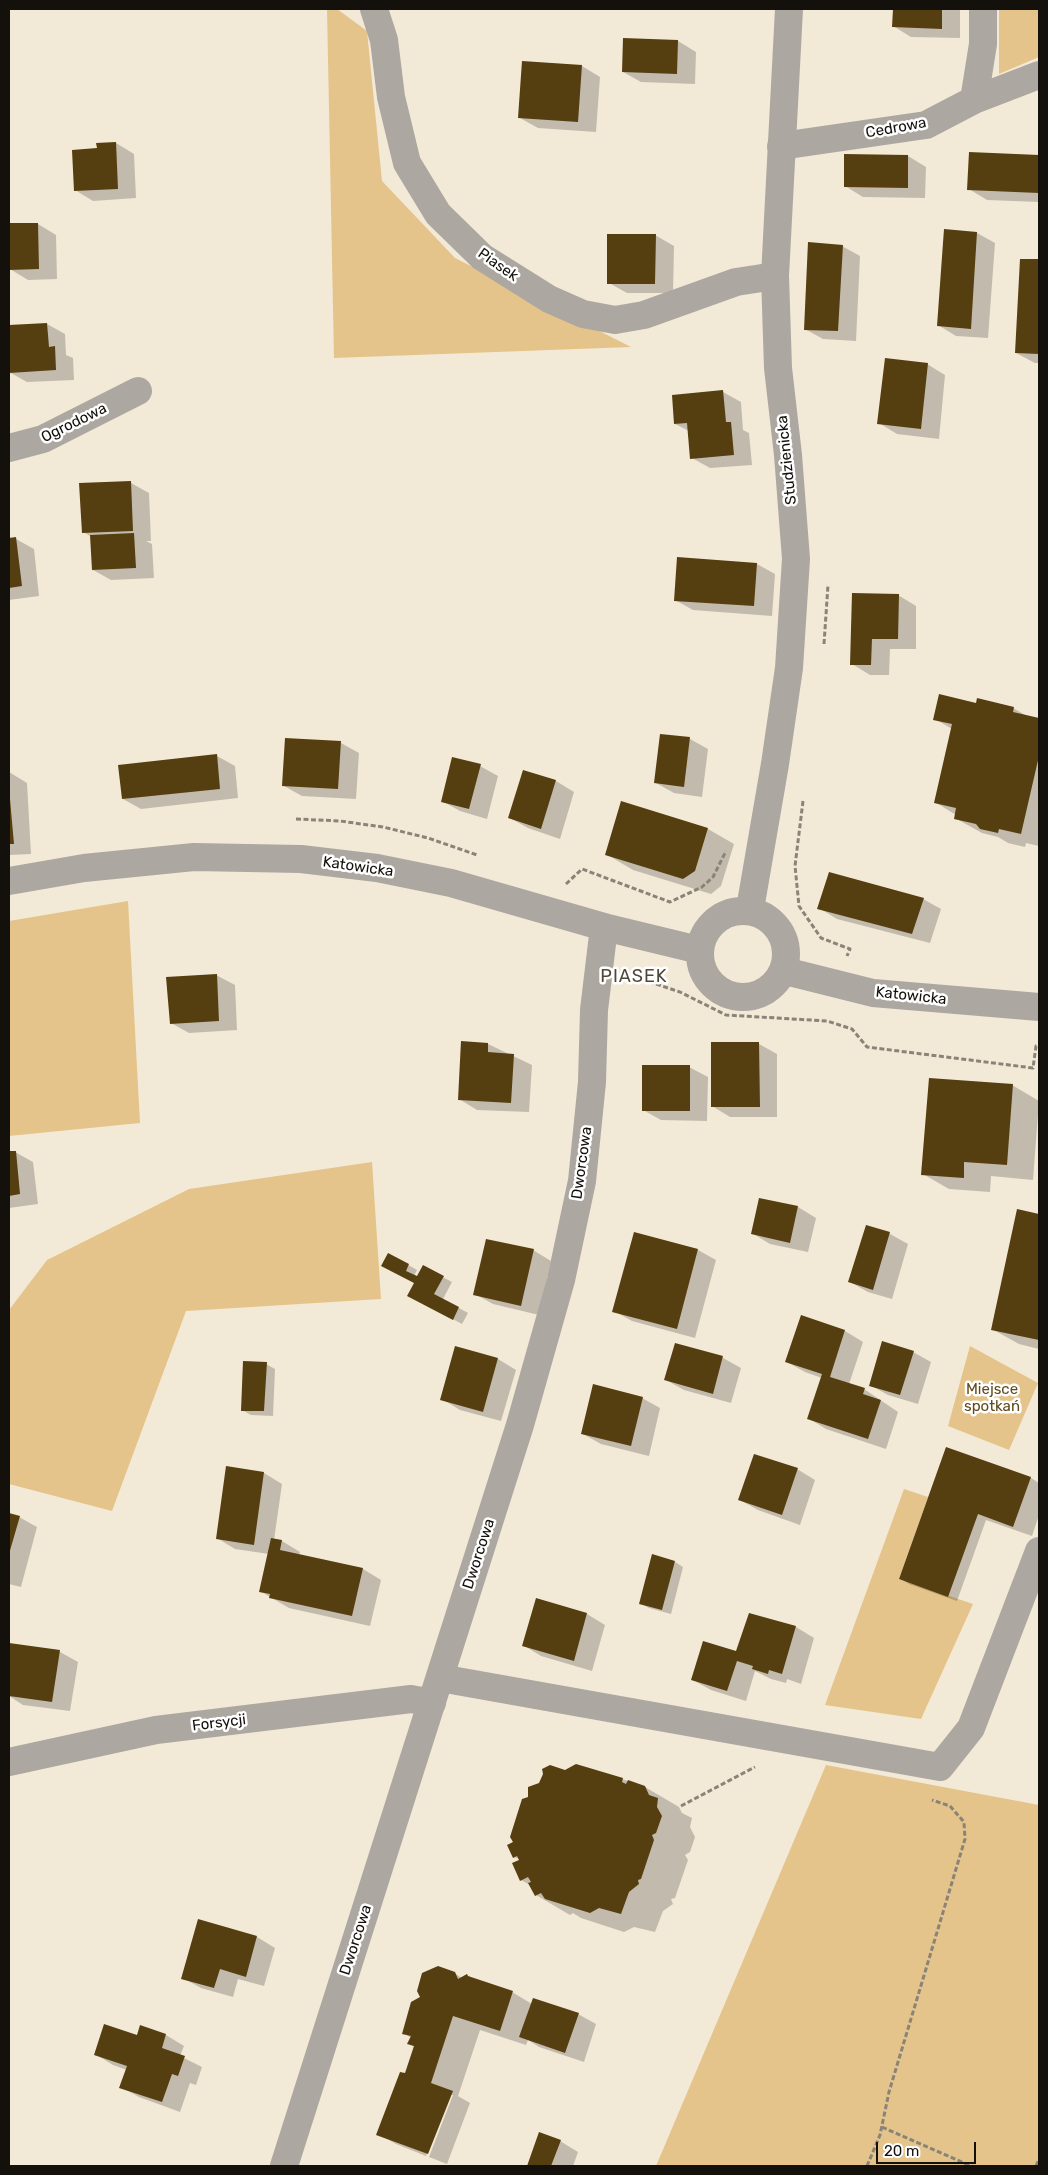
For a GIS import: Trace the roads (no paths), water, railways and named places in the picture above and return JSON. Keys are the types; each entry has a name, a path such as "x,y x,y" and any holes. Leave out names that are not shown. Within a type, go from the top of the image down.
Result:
{"street":[{"name":"Piasek","path":"374,9 384,40 391,97 407,164 438,214 482,257 548,299 584,314 615,320 644,315 736,282 775,276"},
{"name":"Studzienicka","path":"750,909 789,668 796,560 778,368 775,276 789,9"},
{"path":"974,100 983,44 983,9"},
{"name":"Cedrowa","path":"781,146 926,125 974,100 1039,75"},
{"name":"Ogrodowa","path":"9,448 43,439 138,392"},
{"name":"Katowicka","path":"9,881 84,868 194,857 301,859 377,868 451,883 604,928 699,950"},
{"path":"750,909 771,920 783,934 787,953 785,971 774,984 762,992 745,997 730,995 718,990 709,981 700,967 699,950 705,933 719,917 733,911 750,909"},
{"name":"Dworcowa","path":"284,2166 520,1425 561,1280 582,1181 592,1082 594,1010 604,928"},
{"name":"Katowicka","path":"785,971 873,993 1039,1007"},
{"name":"Forsycji","path":"9,1762 156,1730 411,1699 436,1690 778,1738 940,1767 971,1728 1039,1551"}],"district":[{"name":"PIASEK","path":"634,977"}],"park label":[{"name":"Miejsce spotkań","path":"992,1398"}]}
